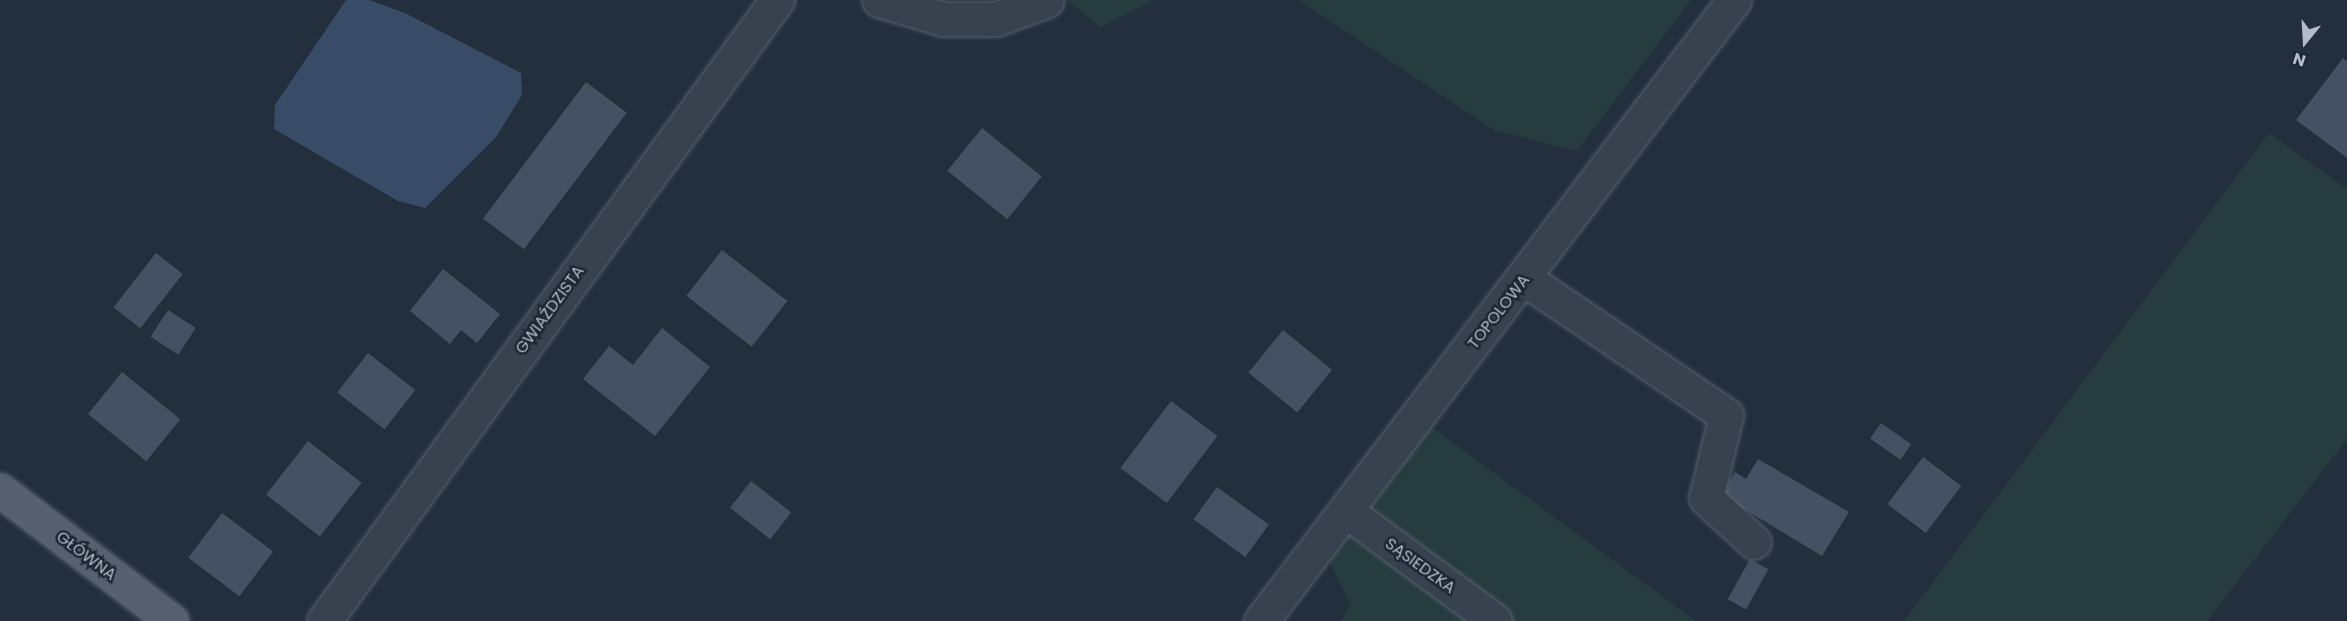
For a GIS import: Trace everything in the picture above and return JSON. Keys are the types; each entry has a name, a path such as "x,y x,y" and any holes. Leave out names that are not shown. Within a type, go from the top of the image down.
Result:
{"main road":[{"name":"GŁÓWNA","path":"0,490 172,621"}],"street":[{"name":"GWIAŹDZISTA","path":"324,621 777,0"},
{"path":"879,0 943,18 996,20 1047,0"},
{"name":"TOPOLOWA","path":"1261,621 1525,279 1734,0"},
{"path":"1525,279 1726,415 1706,498 1754,542"},
{"name":"SĄSIEDZKA","path":"1346,511 1495,621"}],"green space":[{"path":"1067,0 1154,0 1100,27"},
{"path":"1298,0 1691,0 1577,151 1494,130"},
{"path":"2269,133 2347,189 2347,439 2207,621 1904,621"},
{"path":"1426,423 1696,621 1341,621 1351,604 1325,553"}],"water":[{"path":"346,0 369,0 405,13 521,73 522,95 496,137 425,208 398,201 274,129 275,105"}],"building":[{"path":"2343,58 2347,61 2347,158 2296,120"},
{"path":"586,82 627,113 524,249 483,219"},
{"path":"982,128 1042,176 1007,219 947,171"},
{"path":"722,250 787,301 752,347 686,296"},
{"path":"156,253 183,274 140,328 114,307"},
{"path":"443,269 500,314 477,343 461,330 450,344 410,311"},
{"path":"168,310 196,328 178,355 151,337"},
{"path":"662,328 710,367 655,436 583,379 609,346 633,365"},
{"path":"1283,330 1332,370 1297,412 1248,373"},
{"path":"368,353 415,390 384,429 337,392"},
{"path":"122,372 180,419 146,461 88,414"},
{"path":"1171,401 1217,436 1167,503 1120,468"},
{"path":"1881,423 1911,444 1900,460 1870,439"},
{"path":"308,441 362,483 320,536 266,495"},
{"path":"1923,457 1961,486 1926,533 1887,504"},
{"path":"1758,459 1849,512 1822,556 1721,495 1735,472 1746,479"},
{"path":"751,481 791,512 770,539 730,508"},
{"path":"1217,487 1269,525 1245,557 1193,519"},
{"path":"222,513 273,552 239,596 188,558"},
{"path":"1750,559 1768,569 1746,609 1728,599"}]}
